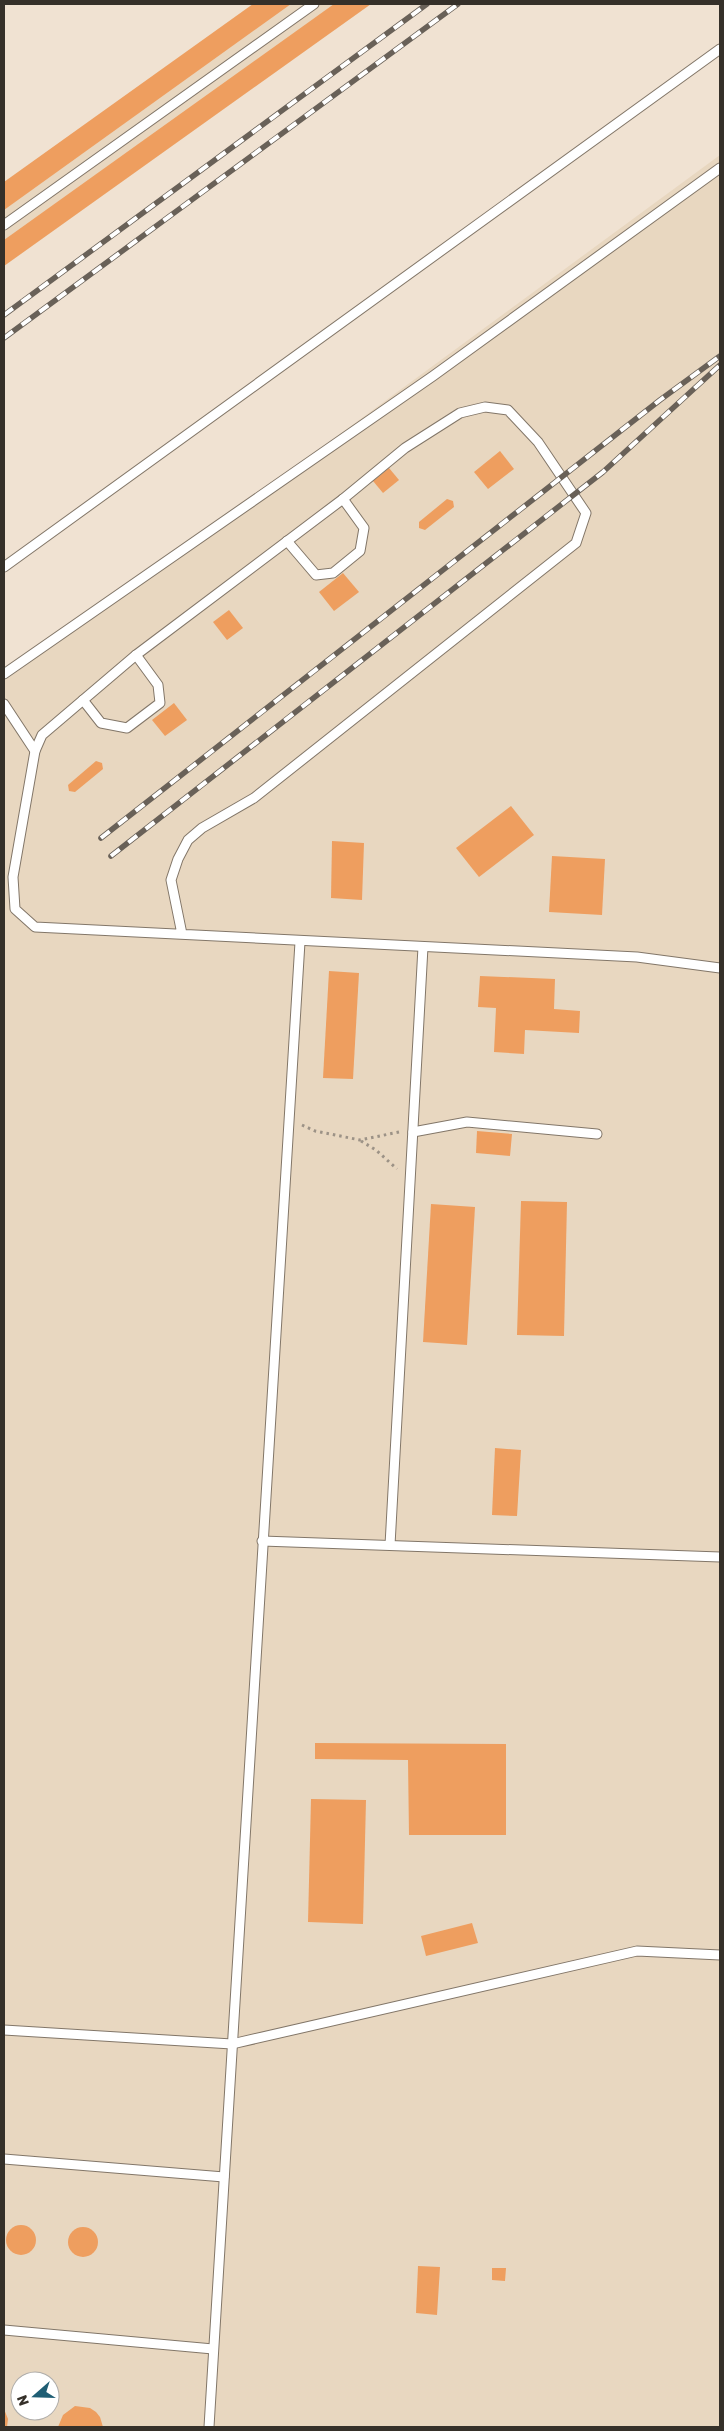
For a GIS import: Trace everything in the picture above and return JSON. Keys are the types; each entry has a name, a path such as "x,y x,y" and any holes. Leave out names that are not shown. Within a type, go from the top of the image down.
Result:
{"lane":[{"path":"4,226 314,4"},
{"path":"4,567 720,49"},
{"path":"4,674 433,376 720,168"},
{"path":"182,934 171,880 178,859 188,840 202,828 254,798 576,543 586,513 538,442 508,410 485,407 460,412 405,448 343,499 136,655 42,735 35,751 13,877 15,909 35,926 300,942 636,957 720,968"},
{"path":"287,541 316,575 333,573 360,551 364,528 343,499"},
{"path":"83,700 101,723 127,728 160,702 158,685 136,655"},
{"path":"4,704 35,751"},
{"path":"209,2427 300,942"},
{"path":"390,1545 422,947"},
{"path":"413,1132 467,1122 598,1134"},
{"path":"262,1541 720,1557"},
{"path":"4,2030 232,2044 637,1951 720,1955"},
{"path":"4,2159 224,2177"},
{"path":"4,2330 213,2349"}],"path":[{"path":"289,1118 315,1131 360,1140 376,1150 395,1167 410,1187"},
{"path":"360,1140 394,1132 413,1132"}],"shaded area":[{"path":"253,4 371,4 4,266 4,182"},
{"path":"720,155 720,2427 4,2427 4,681"}],"building":[{"path":"253,4 291,4 4,210 4,182"},
{"path":"334,4 371,4 4,266 4,240"},
{"path":"500,451 514,469 488,489 474,472"},
{"path":"389,468 399,480 383,493 373,481"},
{"path":"447,499 453,501 454,507 425,530 419,528 419,522"},
{"path":"343,573 359,592 334,611 319,592"},
{"path":"229,610 243,628 227,640 213,622"},
{"path":"174,703 187,720 165,736 152,720"},
{"path":"96,761 102,763 103,769 75,792 69,791 68,785"},
{"path":"511,806 534,835 479,877 456,848"},
{"path":"332,841 364,843 362,900 331,898"},
{"path":"552,856 605,859 602,915 549,912"},
{"path":"329,971 359,973 353,1079 323,1078"},
{"path":"480,976 555,979 554,1009 580,1011 579,1033 525,1030 524,1054 494,1052 496,1008 478,1007"},
{"path":"477,1131 512,1134 510,1156 476,1153"},
{"path":"521,1201 567,1202 564,1336 517,1335"},
{"path":"431,1204 475,1207 467,1345 423,1342"},
{"path":"495,1448 521,1450 517,1516 492,1515"},
{"path":"315,1743 506,1744 506,1835 409,1835 408,1760 315,1759"},
{"path":"311,1799 366,1800 363,1924 308,1922"},
{"path":"472,1923 478,1943 426,1956 421,1936"},
{"path":"21,2225 27,2226 35,2234 35,2246 27,2254 21,2255 15,2254 7,2246 6,2240 7,2234 15,2226"},
{"path":"83,2227 94,2231 98,2242 94,2253 83,2257 72,2253 68,2242 72,2231"},
{"path":"418,2266 440,2267 437,2315 416,2313"},
{"path":"492,2268 506,2268 505,2281 492,2280"},
{"path":"75,2406 90,2408 96,2412 100,2417 103,2427 58,2427 63,2415"},
{"path":"4,2409 8,2419 7,2427 4,2427"}],"railway":[{"path":"4,315 427,4"},
{"path":"4,338 458,4"},
{"path":"101,838 660,400 720,356"},
{"path":"111,856 603,472 720,365"}]}
